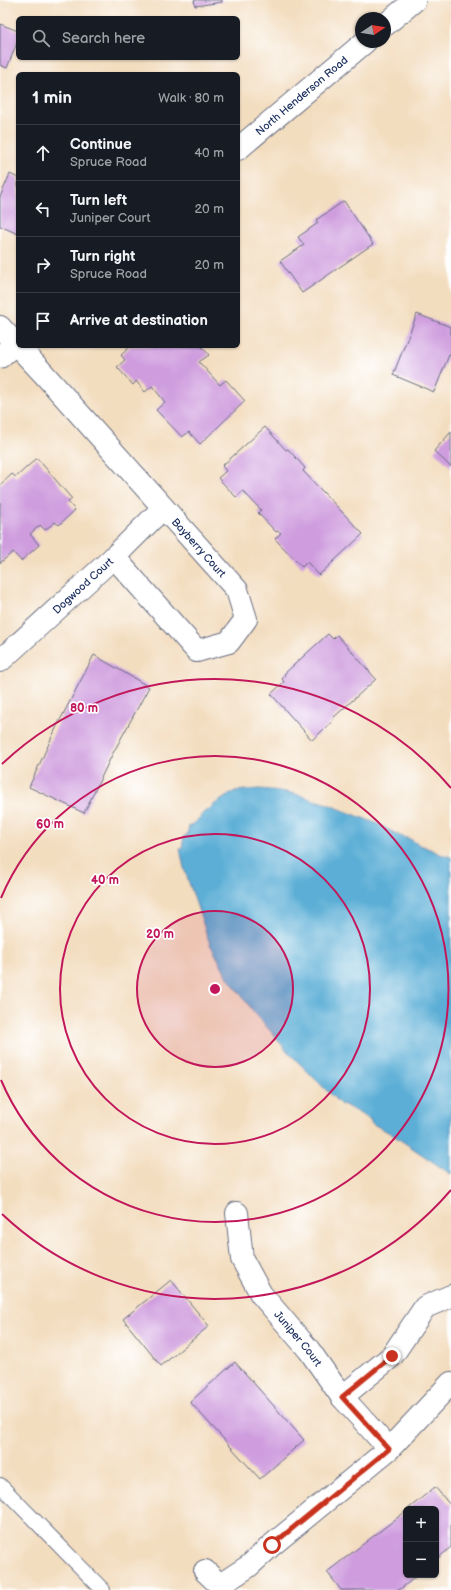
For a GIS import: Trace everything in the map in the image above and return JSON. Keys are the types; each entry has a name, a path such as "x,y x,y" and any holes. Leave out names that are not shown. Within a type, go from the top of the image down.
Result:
{"street":[{"path":"391,20 415,0"},
{"name":"North Henderson Road","path":"240,147 358,48"},
{"name":"Bayberry Court","path":"0,327 11,347 163,508 237,590 246,618 229,642 197,651 114,557"},
{"name":"Dogwood Court","path":"0,661 114,557 163,508"},
{"name":"Juniper Court","path":"237,1214 242,1259 261,1294 308,1350 342,1397 389,1449"},
{"path":"342,1397 392,1356 425,1307 451,1296"},
{"path":"217,1582 249,1566 272,1545 389,1449 451,1383"}],"lane":[{"path":"0,1485 103,1590"}],"water":[{"path":"259,789 290,793 322,802 378,824 400,836 410,839 421,846 451,857 451,1174 390,1133 371,1123 371,1120 343,1104 341,1105 289,1053 254,1012 229,979 210,944 184,868 180,849 182,849 184,836 187,835 189,826 195,823 204,812 235,791"}],"building":[{"path":"194,0 222,0 222,2 195,6"},
{"path":"0,24 16,30 16,45 7,68 0,65"},
{"path":"10,174 16,177 16,233 0,226 0,197"},
{"path":"344,201 373,244 302,293 280,261 304,245 298,237 318,223 316,220"},
{"path":"417,314 451,327 451,356 449,355 434,392 393,375"},
{"path":"129,348 203,348 209,355 199,362 220,385 226,380 245,401 200,444 189,432 182,437 156,410 165,402 152,386 145,392 136,381 133,385 117,367 125,360 121,355"},
{"path":"265,427 286,450 288,449 305,468 303,471 363,534 319,575 307,562 302,567 275,539 281,533 278,531 276,532 258,513 261,510 243,491 236,497 218,478 226,471 222,466"},
{"path":"451,432 451,467 434,451"},
{"path":"37,458 72,499 68,502 75,510 59,525 55,522 45,530 40,525 30,534 39,545 21,561 13,552 0,563 0,485 12,474 16,477"},
{"path":"328,634 333,639 337,635 376,679 333,718 334,720 312,740 271,694 284,682 282,679 285,676 284,674"},
{"path":"94,655 149,687 112,755 84,813 29,787 57,726"},
{"path":"171,1280 209,1326 161,1366 123,1319"},
{"path":"235,1362 304,1440 260,1479 190,1402"},
{"path":"435,1487 451,1506 451,1547 439,1557 439,1506 412,1506"},
{"path":"403,1513 403,1578 414,1578 399,1590 341,1590 327,1572"}],"route":[{"path":"272,1545 389,1449 342,1397 392,1356"}]}
